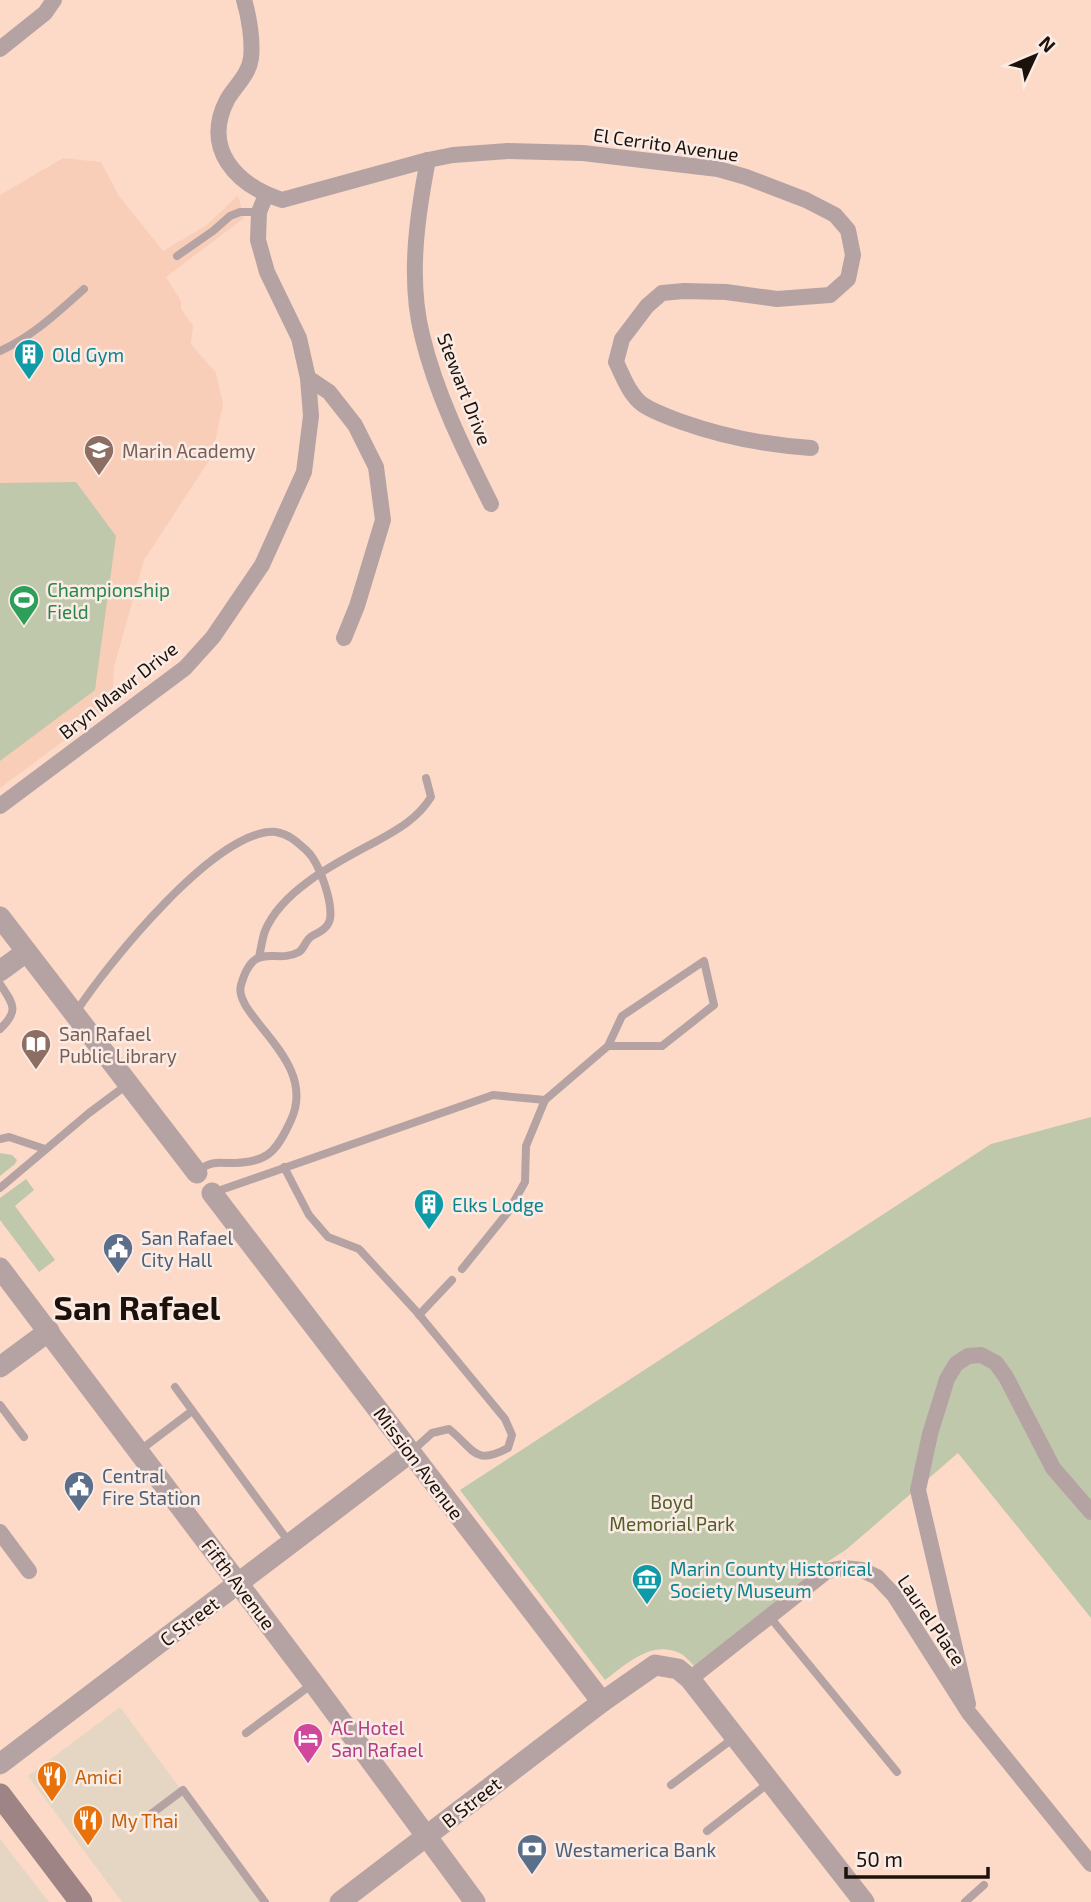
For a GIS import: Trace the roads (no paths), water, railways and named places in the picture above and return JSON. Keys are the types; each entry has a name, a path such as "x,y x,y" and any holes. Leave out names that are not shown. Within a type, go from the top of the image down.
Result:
{"main road":[{"path":"0,1795 81,1902"}],"street":[{"path":"0,49 45,13 54,0"},
{"path":"244,0 251,60 244,78 229,97 220,115 217,134 222,152 234,170 247,184 266,195"},
{"name":"El Cerrito Avenue","path":"266,195 282,200 428,160 453,155 508,152 583,153 719,169 806,200 835,215 848,230 853,255 848,279 830,296 777,299 726,292 662,293 647,306 622,339 616,362 629,389 642,404 669,417 721,435 779,446 811,448"},
{"name":"Stewart Drive","path":"428,160 418,214 415,275 421,333 443,400 491,504"},
{"name":"Bryn Mawr Drive","path":"0,806 186,668 242,598 262,565 304,472 311,416 308,378 299,338 267,272 258,240 259,212 266,195"},
{"path":"308,378 329,392 355,425 376,467 383,520 357,606 344,638"},
{"name":"Mission Avenue","path":"0,917 602,1702"},
{"path":"0,971 26,952"},
{"name":"Fifth Avenue","path":"0,1268 239,1583 475,1902"},
{"path":"0,1367 48,1331"},
{"path":"969,1713 918,1490 930,1434 947,1379 956,1364 968,1356 981,1355 996,1363 1054,1468 1091,1512"},
{"name":"C Street","path":"0,1764 411,1452"},
{"path":"0,1532 29,1571"},
{"name":"Laurel Place","path":"690,1678 827,1571 844,1568 862,1570 877,1577 894,1595 969,1713 1091,1864"},
{"path":"602,1702 655,1665 678,1669 690,1678 864,1902"},
{"name":"B Street","path":"340,1902 602,1702"}],"lane":[{"path":"177,256 230,216 240,212 259,212"},
{"path":"0,351 21,341 42,326 84,289"},
{"path":"197,1173 214,1162 257,1161 272,1152 295,1109 297,1093 291,1071 272,1038 244,1004 239,992 244,975 259,957 265,930 279,909 320,872 399,829 422,812 431,797 426,778"},
{"path":"74,1014 96,981 194,873 248,839 272,832 290,835 316,862 331,912 330,923 324,930 307,939 299,951 288,955 259,957"},
{"path":"462,1269 508,1212 525,1182 526,1146 545,1100 608,1045 622,1016 704,961 714,1005 662,1046 608,1045"},
{"path":"0,984 13,1004 12,1016 0,1029"},
{"path":"0,1188 128,1083"},
{"path":"212,1193 494,1095 545,1100"},
{"path":"0,1139 9,1136 45,1149"},
{"path":"284,1167 309,1215 328,1237 359,1249 419,1315 505,1419 512,1435 508,1448 490,1457 479,1456 449,1429 432,1433 411,1452"},
{"path":"419,1315 452,1280"},
{"path":"174,1387 290,1544"},
{"path":"0,1405 24,1437"},
{"path":"139,1451 192,1411"},
{"path":"769,1616 897,1772"},
{"path":"247,1733 313,1683"},
{"path":"671,1784 735,1737"},
{"path":"707,1831 770,1782"},
{"path":"151,1814 183,1790 265,1902"},
{"path":"965,1902 984,1885"}],"place":[{"name":"Old Gym","path":"29,381"},
{"name":"Marin Academy","path":"99,477"},
{"name":"Championship Field","path":"24,627"},
{"name":"San Rafael Public Library","path":"36,1071"},
{"name":"Elks Lodge","path":"429,1231"},
{"name":"San Rafael City Hall","path":"118,1275"},
{"name":"Central Fire Station","path":"79,1513"},
{"name":"Marin County Historical Society Museum","path":"647,1606"},
{"name":"AC Hotel San Rafael","path":"308,1765"},
{"name":"Amici","path":"52,1803"},
{"name":"My Thai","path":"88,1847"},
{"name":"Westamerica Bank","path":"532,1876"}],"district":[{"name":"San Rafael","path":"137,1307"}],"park label":[{"name":"Boyd Memorial Park","path":"672,1512"}]}
